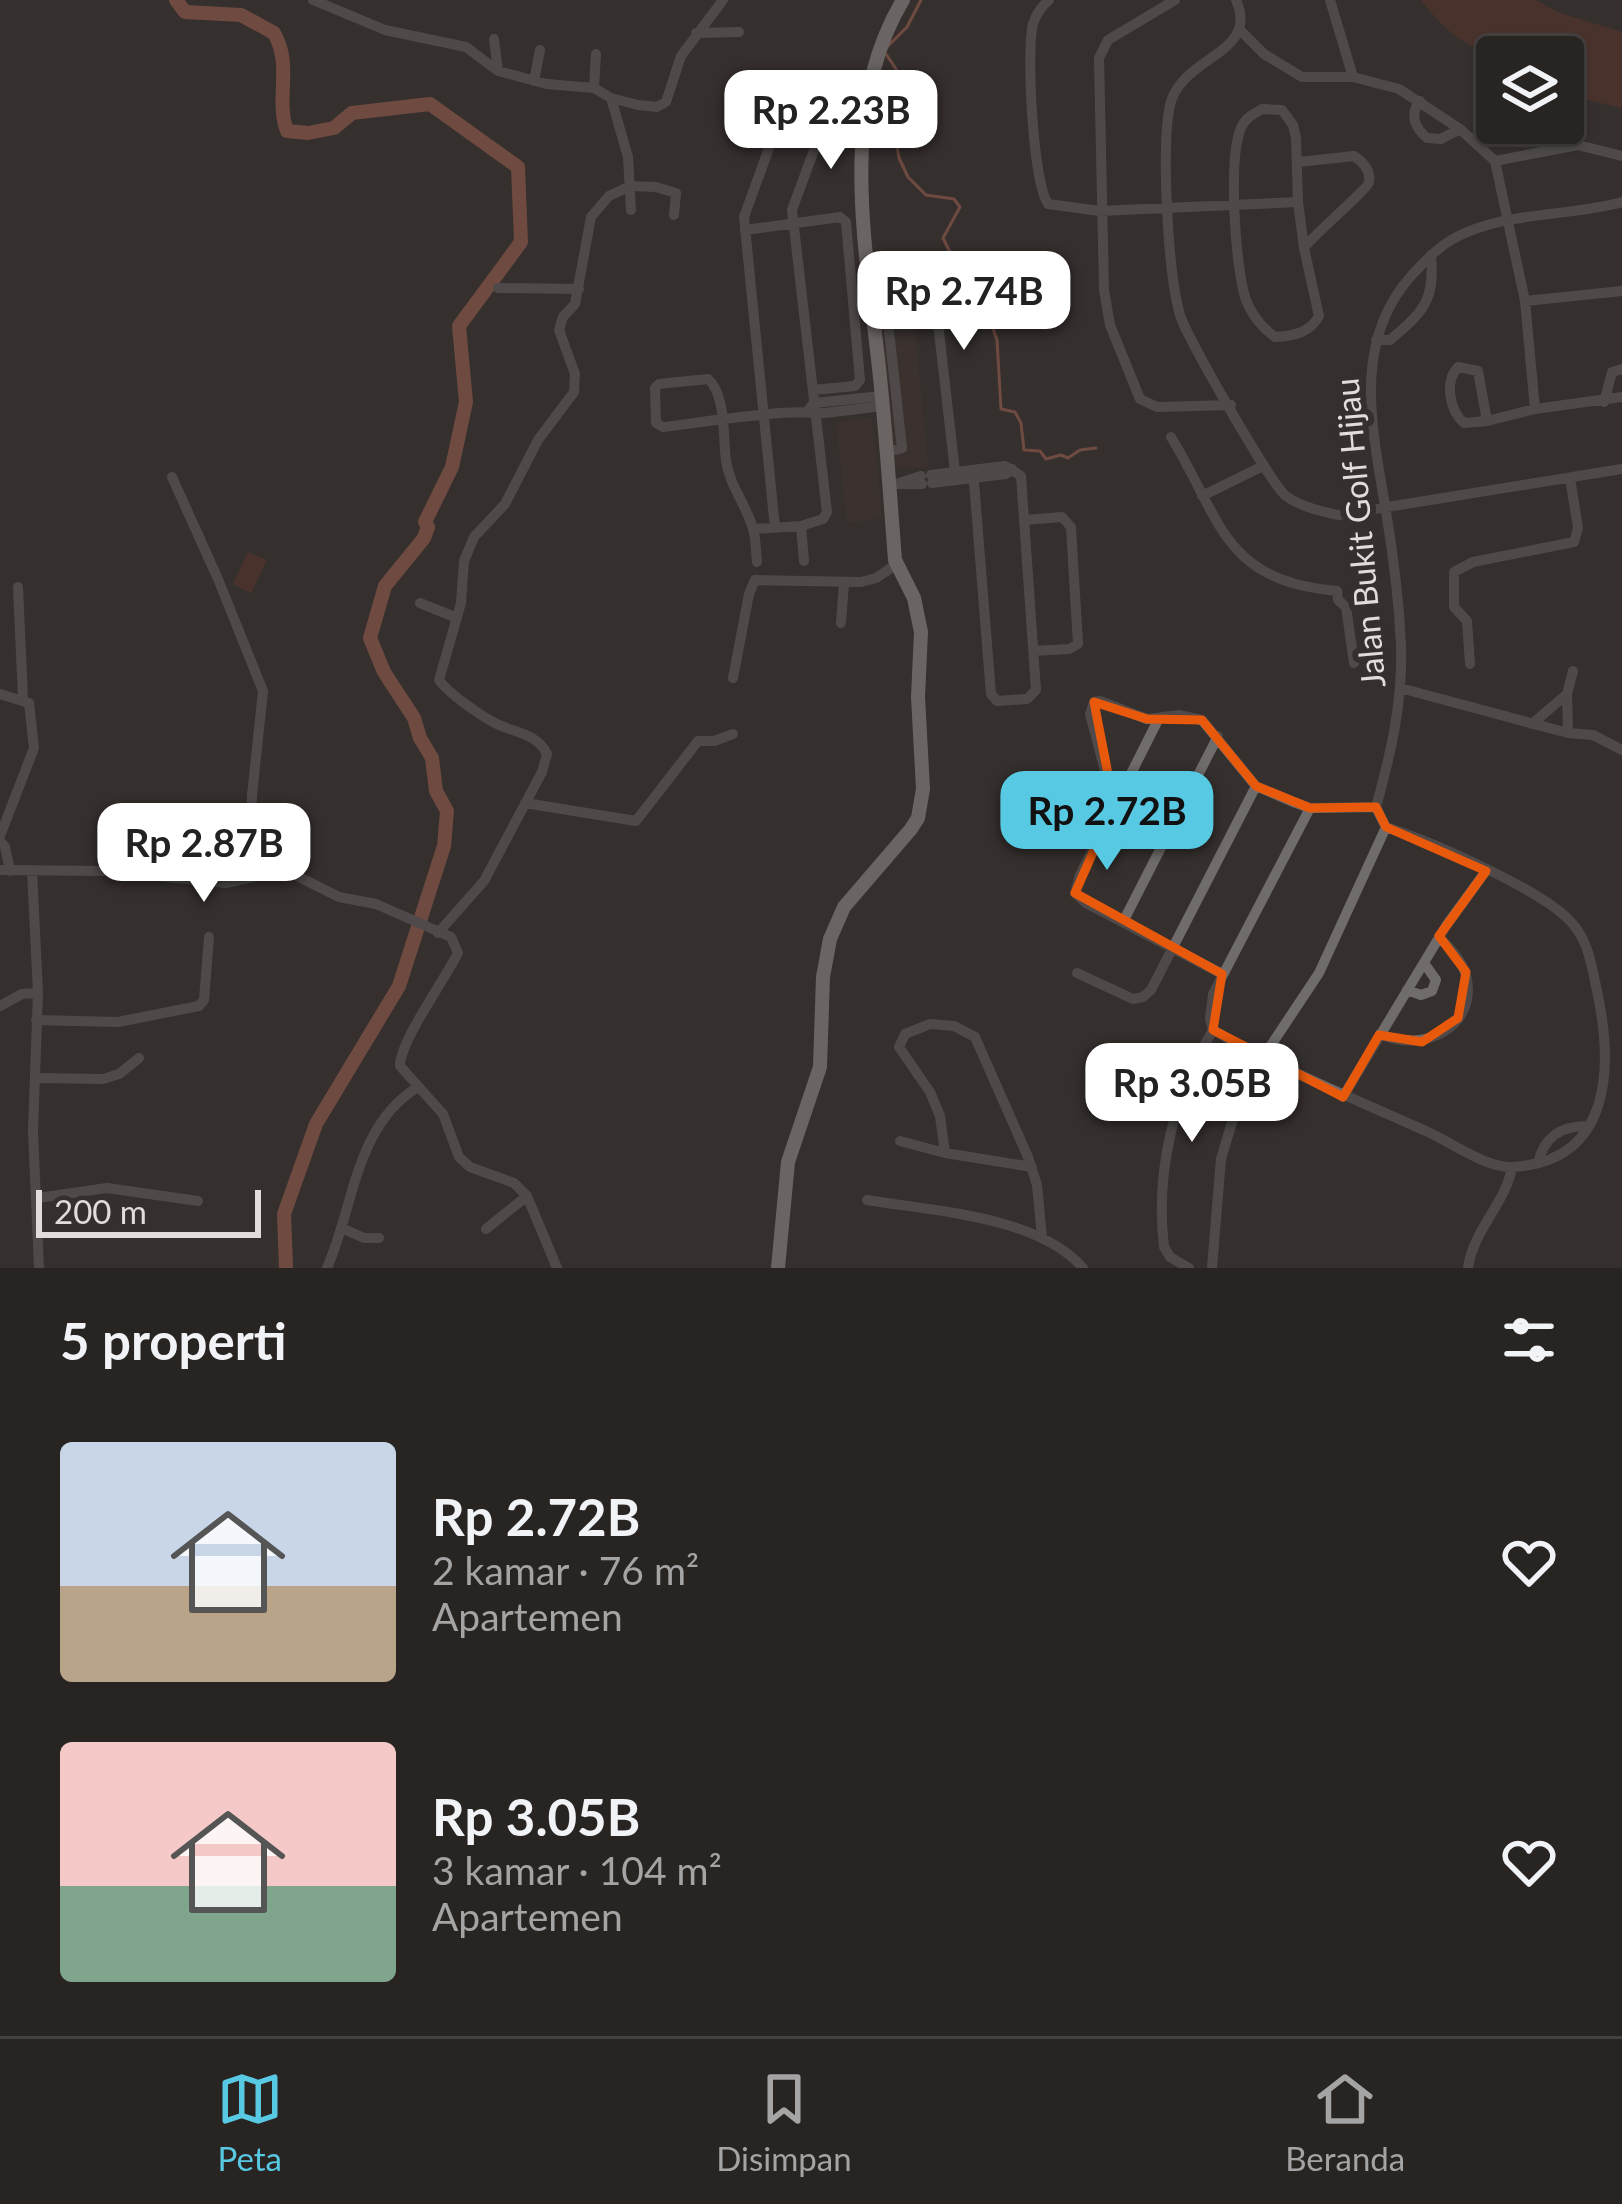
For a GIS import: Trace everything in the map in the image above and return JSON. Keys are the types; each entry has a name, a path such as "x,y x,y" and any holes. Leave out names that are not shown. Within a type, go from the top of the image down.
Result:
{"main road":[{"path":"778,1268 788,1162 820,1067 823,977 834,923 901,843 921,805 921,632 914,598 897,564 895,483 882,401 886,363 868,276 861,178 868,90 878,47 902,0"}],"street":[{"path":"314,0 386,30 466,47 498,71 663,106 676,65 723,0"},
{"path":"1048,0 1036,14 1031,32 1035,155 1042,194 1054,208 1100,211 1298,202"},
{"path":"1175,0 1113,37 1099,58 1100,211 1110,325 1140,399 1156,407 1231,405"},
{"path":"1236,0 1241,32 1190,71 1171,102 1168,208 1180,315 1187,335 1284,495 1338,515 1622,469"},
{"path":"1330,0 1353,77"},
{"path":"696,33 739,32"},
{"path":"1241,32 1264,54 1302,77 1353,77 1390,85 1460,128 1495,161 1525,301 1534,409"},
{"path":"494,39 498,71"},
{"path":"534,81 540,50"},
{"path":"594,88 596,54"},
{"path":"611,98 628,157 631,210"},
{"path":"1420,101 1415,122 1426,138 1441,139 1460,128"},
{"path":"1273,107 1293,124 1298,202 1319,316 1308,329 1275,337 1257,321 1244,295 1235,206 1238,140 1249,116 1273,107"},
{"path":"754,530 801,526 818,522 827,512 793,224 793,202 824,126 821,120 789,109 782,112 748,200 745,230 775,528"},
{"path":"1495,161 1578,145 1622,156"},
{"path":"1298,162 1354,157 1369,175 1367,187 1304,248"},
{"path":"434,930 484,880 547,754 543,745 492,722 448,692 439,680 457,618 464,561 474,537 505,504 538,440 574,392 575,374 559,330 579,289 591,217 609,196 631,186 676,193 674,215"},
{"name":"Jalan Bukit Golf Hijau","path":"1376,806 1400,688 1398,598 1369,408 1376,340 1386,311 1400,288 1452,239 1509,222 1622,202"},
{"path":"745,230 840,217 846,222 860,380 813,405 765,417 721,421 658,427 655,388 712,380 721,421 729,479 754,530 757,562"},
{"path":"1376,340 1390,340 1417,317 1434,286 1431,255"},
{"path":"920,280 933,280 955,476"},
{"path":"498,288 579,289"},
{"path":"1525,301 1622,291"},
{"path":"886,363 902,448 888,452"},
{"path":"1487,421 1478,371 1458,367 1450,380 1456,415 1464,423 1487,421 1534,409 1622,397"},
{"path":"1604,402 1612,372 1622,369"},
{"path":"813,405 882,401"},
{"path":"1171,437 1235,550 1250,565 1299,587 1337,590 1338,600 1346,607 1354,662"},
{"path":"1202,496 1263,466"},
{"path":"895,483 1012,469 1021,476 1035,694 1008,702 994,699 974,474"},
{"path":"172,477 265,698 252,796 250,878"},
{"path":"1469,664 1467,621 1454,607 1454,572 1473,562 1574,542 1578,528 1570,478"},
{"path":"1025,520 1067,519 1072,550 1078,644 1034,651"},
{"path":"801,526 805,561"},
{"path":"733,678 752,583 761,578 844,584 876,578 897,564"},
{"path":"842,623 844,584"},
{"path":"18,587 23,699"},
{"path":"420,603 457,618"},
{"path":"1568,734 1567,694 1573,671"},
{"path":"1400,688 1568,734 1593,735 1622,750"},
{"path":"0,694 29,705 34,748 0,838 8,856 5,870 106,871 217,883 293,874 339,897 376,904 451,937 458,948 400,1055 400,1066 442,1114 458,1157 470,1167 514,1183 527,1196 557,1268"},
{"path":"1532,724 1567,694"},
{"path":"1114,805 1090,707 1100,701 1158,720 1202,720 1256,786 1310,808 1376,806 1386,826 1534,896 1570,920 1588,952 1606,1032 1607,1068 1602,1096 1587,1126 1570,1145 1538,1163 1498,1166 1343,1097 1213,1030"},
{"path":"1158,720 1075,893 1222,974"},
{"path":"525,803 636,821 698,741 734,734"},
{"path":"1124,920 1218,736"},
{"path":"1076,974 1133,999 1143,997 1174,949 1256,786"},
{"path":"1189,1268 1170,1257 1164,1246 1166,1159 1179,1101 1213,1030 1211,1001 1222,974 1310,808"},
{"path":"1212,1268 1217,1190 1226,1137 1242,1090 1319,973 1386,826"},
{"path":"32,870 38,993 33,1131 39,1268"},
{"path":"1343,1097 1439,937 1486,872"},
{"path":"36,1020 118,1022 199,1006 204,1000 209,937"},
{"path":"1380,1034 1400,1042 1423,1042 1458,1018 1467,995 1466,972 1439,937"},
{"path":"1407,990 1421,995 1432,991 1436,980 1424,963"},
{"path":"0,1006 22,994 38,993"},
{"path":"945,1153 940,1116 930,1092 898,1047 905,1034 930,1024 954,1026 975,1037 1032,1167 1042,1238"},
{"path":"37,1078 104,1079 139,1058"},
{"path":"327,1268 344,1229 370,1140 395,1105 418,1087"},
{"path":"900,1141 1032,1167"},
{"path":"1498,1166 1502,1191"},
{"path":"1468,1268 1474,1240 1510,1179 1512,1167"},
{"path":"38,1198 122,1188 198,1201"},
{"path":"486,1229 527,1196"},
{"path":"868,1200 1008,1226 1068,1252 1083,1268"},
{"path":"344,1229 364,1238 379,1238"}],"highlighted area":[{"path":"1094,702 1147,719 1202,720 1256,786 1310,808 1376,807 1386,827 1486,871 1439,936 1466,972 1458,1018 1422,1042 1379,1035 1343,1097 1213,1030 1222,974 1075,893 1114,805"}],"shaded area":[{"path":"1421,0 1535,0 1622,32 1622,108 1584,99 1584,36 1476,36 1476,47 1437,19"},
{"path":"909,265 928,467 894,467 875,267"},
{"path":"872,418 882,518 847,523 836,422"},
{"path":"248,552 267,560 251,593 233,584"}],"waterway":[{"path":"176,0 185,12 241,15 274,33 282,58 287,131 308,133 334,128 352,113 430,104 518,167 521,242 459,326 466,402 452,467 425,522 424,538 385,586 370,638 432,758 436,791 447,811 444,846 399,986 316,1124 284,1214 286,1268"},
{"path":"888,46 907,27 921,0"},
{"path":"886,54 898,72 889,99 899,158 908,177 926,195 954,199 960,207 943,238 951,254 974,272 986,292 985,306 997,340 1001,409 1015,412 1024,450 1040,451 1046,459 1068,458 1096,448"}]}
